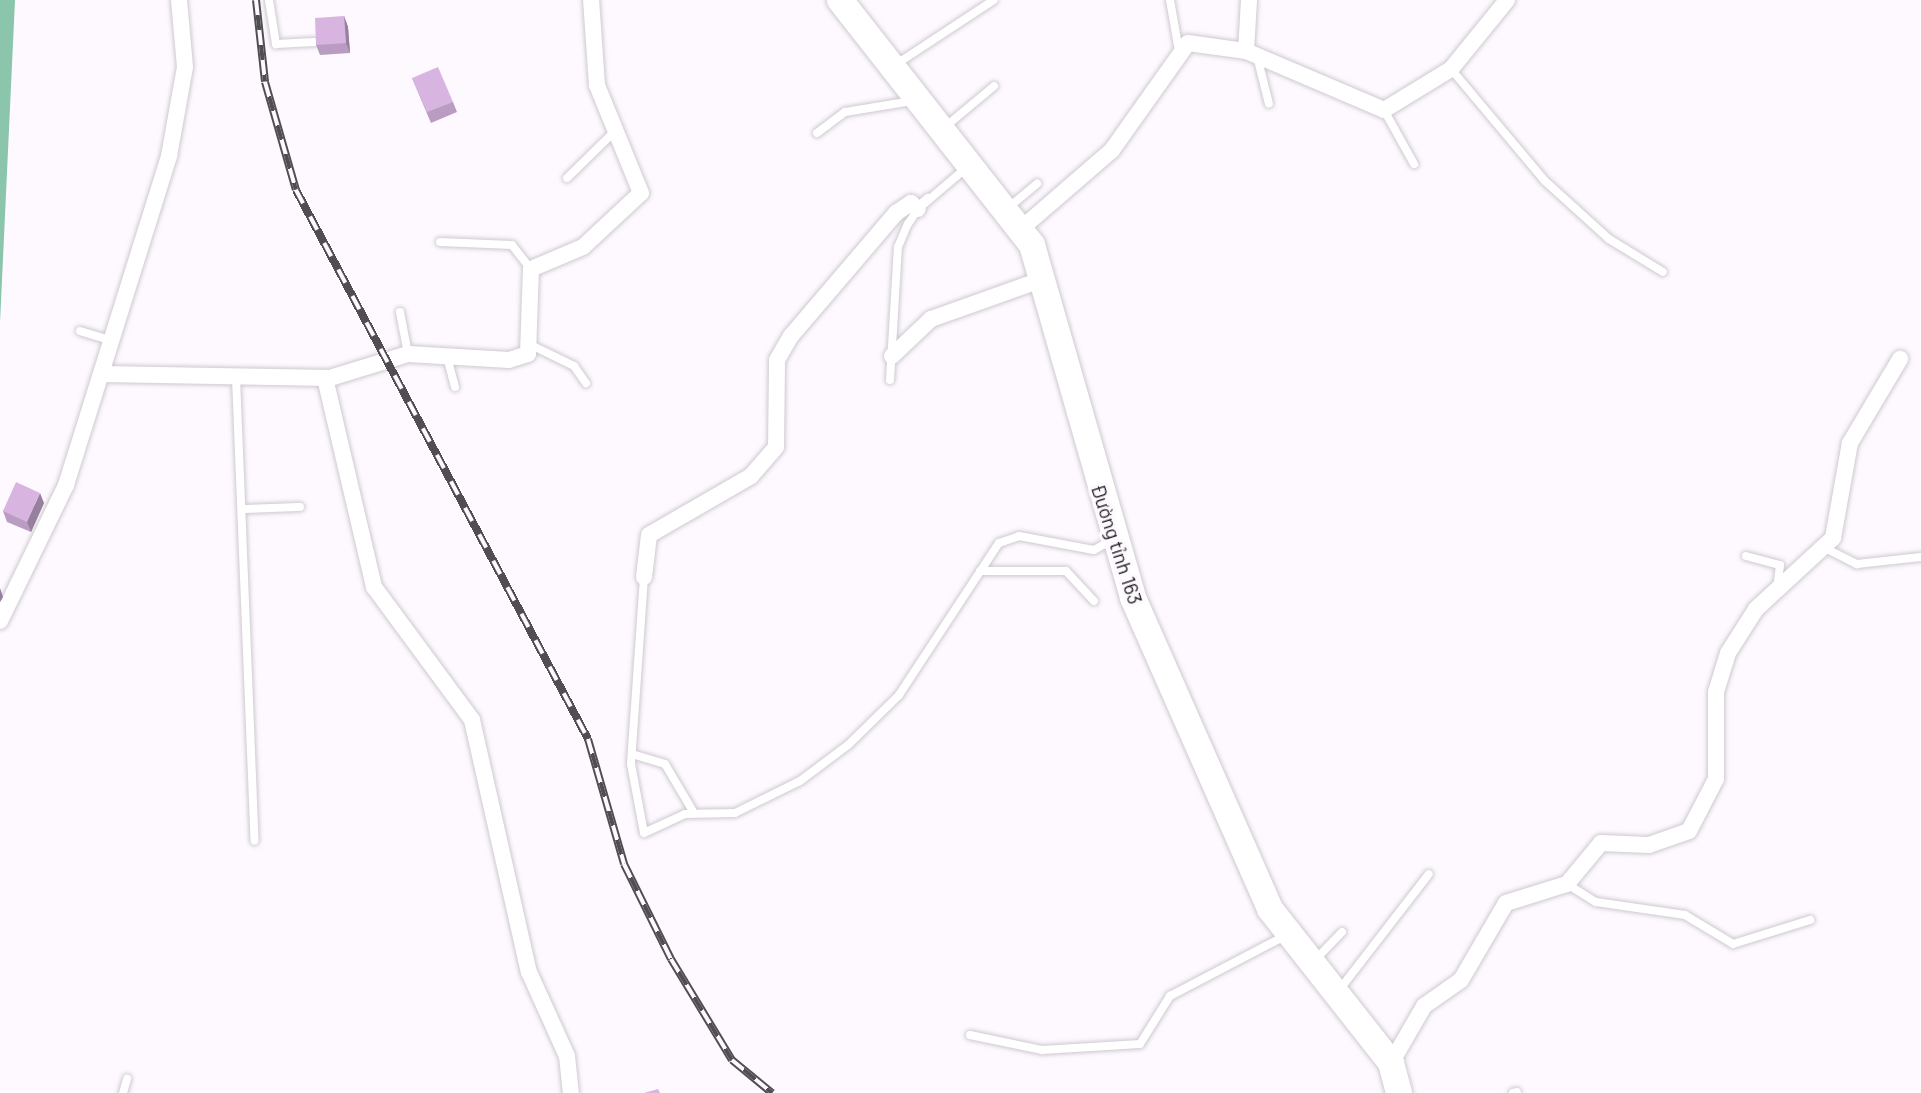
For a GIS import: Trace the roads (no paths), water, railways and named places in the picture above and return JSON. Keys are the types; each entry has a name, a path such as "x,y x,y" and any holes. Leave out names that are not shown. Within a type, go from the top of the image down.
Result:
{"main road":[{"name":"Đường tỉnh 163","path":"840,0 1015,218 1046,278 1113,540 1242,850 1289,934 1391,1063 1399,1093"}],"street":[{"path":"0,621 55,513 113,341 181,106 179,0"},
{"path":"102,374 325,378 408,354 509,360 533,346 531,269 583,247 640,200 639,174 597,85 591,0"},
{"path":"1249,0 1251,53"},
{"path":"1015,218 1112,150 1179,51 1201,41 1251,53 1384,110 1451,69 1507,0"},
{"path":"644,577 649,535 751,476 776,447 777,360 791,336 896,213 911,203 918,209"},
{"path":"892,356 931,319 1046,278"},
{"path":"1391,1063 1424,1006 1461,980 1500,909 1522,894 1567,884 1601,843 1649,845 1689,831 1716,779 1717,680 1756,609 1827,549 1850,443 1900,359"},
{"path":"325,378 374,587 472,720 529,972 567,1056 571,1093"}],"lane":[{"path":"269,0 276,44 315,42"},
{"path":"895,65 994,0"},
{"path":"1170,0 1179,51"},
{"path":"1251,53 1269,104"},
{"path":"1451,69 1545,181 1609,239 1663,272"},
{"path":"945,127 994,86"},
{"path":"817,133 845,112 922,99"},
{"path":"1384,110 1414,164"},
{"path":"567,178 617,129"},
{"path":"890,380 893,274 918,209 972,161"},
{"path":"1015,218 1037,184"},
{"path":"440,242 512,245 531,269"},
{"path":"400,312 408,354"},
{"path":"80,331 113,341"},
{"path":"533,346 574,366 586,383"},
{"path":"446,356 455,387"},
{"path":"236,378 255,841"},
{"path":"243,509 300,507"},
{"path":"644,577 632,754 644,833 694,813 725,816 766,800 848,745 899,695 980,571 1010,537 1073,549 1113,540"},
{"path":"1827,549 1857,564 1921,557"},
{"path":"1746,556 1780,565 1778,592"},
{"path":"980,571 1066,571 1094,601"},
{"path":"632,754 665,764 694,813"},
{"path":"1337,993 1429,874"},
{"path":"1567,884 1596,902 1685,915 1733,944 1810,920"},
{"path":"1313,963 1342,932"},
{"path":"970,1035 1042,1050 1140,1044 1170,996 1289,934"},
{"path":"123,1093 127,1079"}],"railway":[{"path":"256,0 265,82 296,190 588,739 624,864 671,959 732,1060 772,1093"}]}
